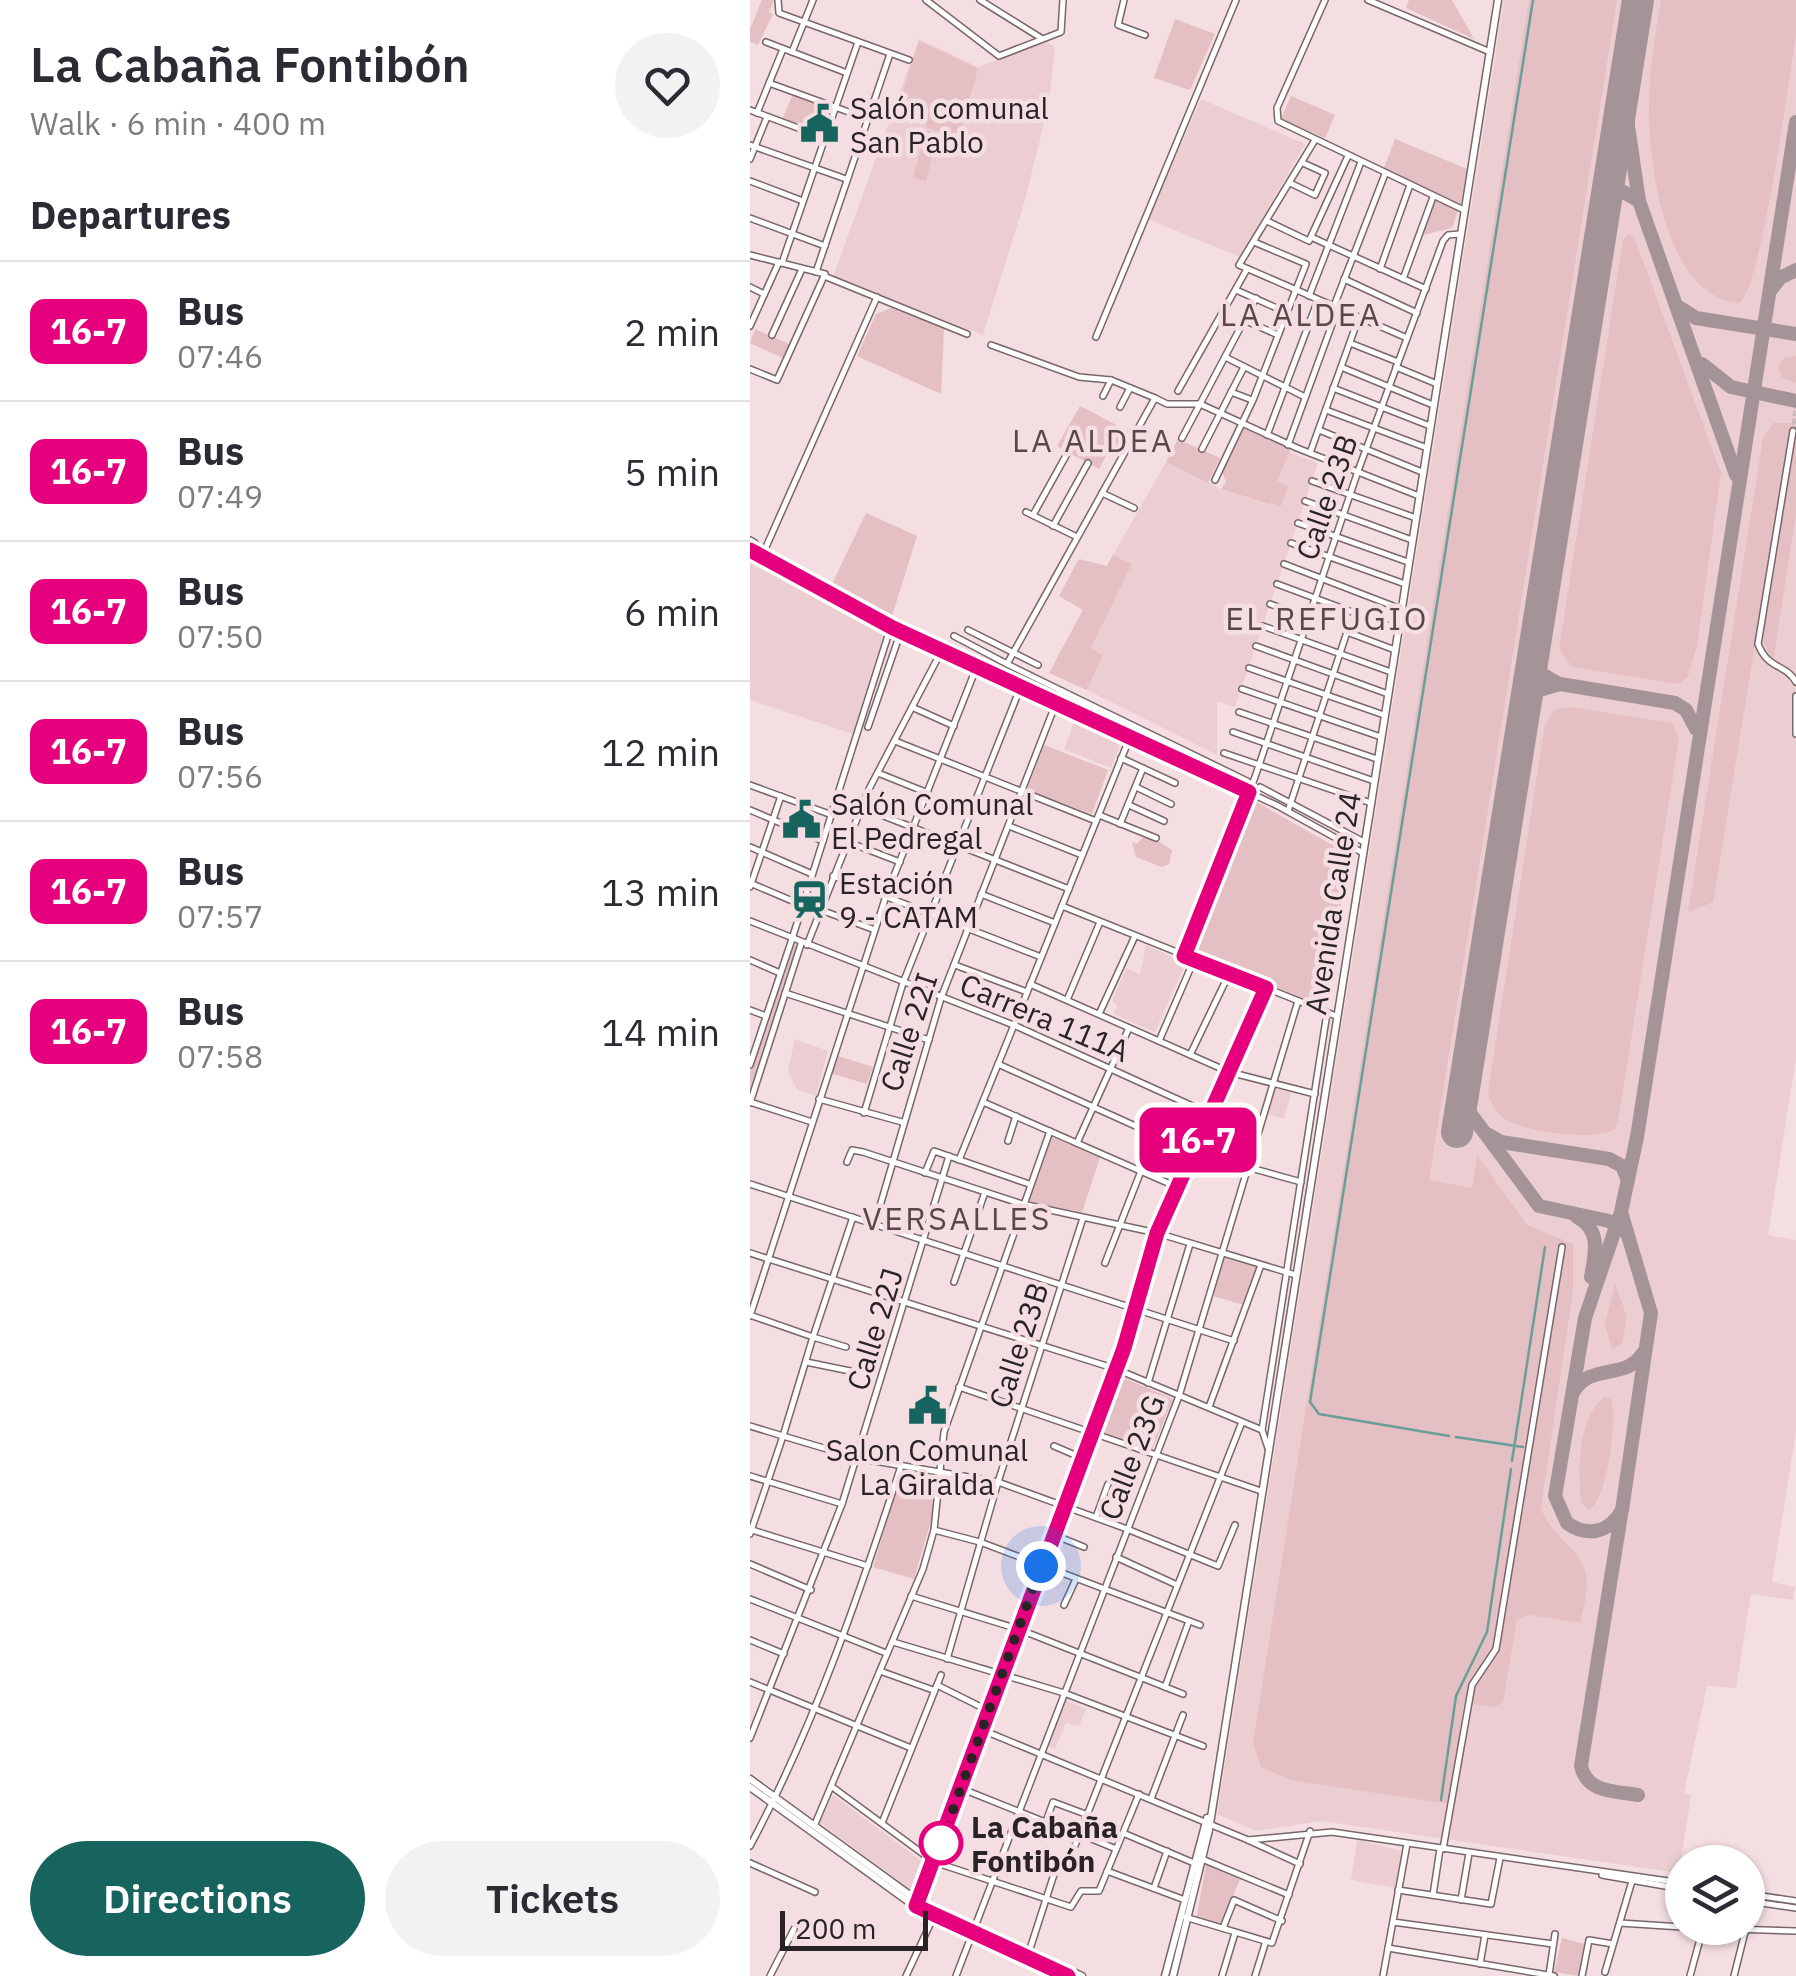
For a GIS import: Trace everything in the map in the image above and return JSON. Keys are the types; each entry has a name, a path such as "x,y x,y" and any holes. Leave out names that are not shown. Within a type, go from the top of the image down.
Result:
{"main road":[{"name":"Avenida Calle 24","path":"1173,1976 1210,1813 1498,0"},
{"path":"750,1778 934,1916 1082,1976"},
{"path":"750,1787 814,1824 917,1904 1068,1976"},
{"name":"Avenida Calle 24","path":"1165,1976 1186,1918 1186,1900 1198,1861"}],"street":[{"path":"778,0 779,12 910,60"},
{"path":"792,52 813,0"},
{"path":"926,0 998,56 1061,32 1063,0"},
{"path":"980,0 1041,38"},
{"path":"1124,0 1118,24 1145,35"},
{"path":"1096,337 1236,0"},
{"path":"1324,0 1276,118 1464,210"},
{"path":"1368,0 1490,52"},
{"path":"766,42 847,74"},
{"path":"750,326 792,234 858,42"},
{"path":"783,49 754,111 825,138"},
{"path":"816,272 890,54"},
{"path":"770,82 868,119"},
{"path":"750,159 752,146 767,117"},
{"path":"1178,392 1236,290 1254,242 1315,140"},
{"path":"752,146 848,179"},
{"path":"1310,239 1348,156"},
{"path":"1309,296 1361,162"},
{"path":"1290,183 1315,195 1326,173 1302,163"},
{"path":"1288,444 1385,173"},
{"path":"750,181 804,201"},
{"path":"1380,268 1410,185"},
{"path":"1403,278 1434,196"},
{"path":"750,218 825,246"},
{"path":"1267,220 1426,289"},
{"name":"Calle 23B","path":"1184,956 1260,765 1358,471 1444,238 1460,234"},
{"path":"1215,480 1253,400 1306,264 1254,242"},
{"path":"750,255 816,272 967,334"},
{"path":"1243,267 1407,338"},
{"path":"772,334 802,268"},
{"path":"750,368 776,380 824,275"},
{"path":"1344,279 1417,313"},
{"path":"750,288 764,294"},
{"path":"1236,290 1288,313"},
{"path":"762,556 877,297"},
{"path":"1182,438 1256,298"},
{"path":"1268,435 1318,300"},
{"path":"1310,453 1359,317"},
{"path":"1244,320 1280,335"},
{"path":"1350,343 1437,384"},
{"path":"991,345 1079,376 1111,380 1167,404 1200,404 1419,496"},
{"path":"1225,358 1305,397"},
{"path":"1202,449 1244,367"},
{"path":"1341,367 1434,406"},
{"path":"1102,396 1111,380"},
{"path":"1120,408 1130,388"},
{"path":"1334,388 1430,426"},
{"path":"1231,392 1253,400"},
{"path":"1007,664 1155,398"},
{"path":"1326,410 1427,448"},
{"path":"1319,430 1423,472"},
{"path":"1792,431 1758,644 1771,666 1790,673 1796,682"},
{"path":"1068,452 1029,514 1077,538"},
{"path":"1053,526 1088,463"},
{"path":"1312,481 1416,518"},
{"path":"1102,493 1134,508"},
{"path":"1305,501 1412,540"},
{"path":"1298,523 1409,562"},
{"path":"753,542 751,550 891,626 1249,792 1362,853"},
{"path":"1291,543 1405,584"},
{"path":"1284,564 1401,610"},
{"path":"1277,584 1398,629"},
{"path":"1270,604 1309,618"},
{"path":"750,1065 891,626"},
{"path":"1263,626 1391,672"},
{"path":"968,630 1038,665"},
{"path":"868,727 901,631"},
{"path":"1288,812 1347,632 1394,650"},
{"path":"954,636 1247,781"},
{"path":"1256,646 1388,694"},
{"path":"812,1122 750,1103 785,993 861,807 942,650"},
{"path":"846,1347 750,1315 886,896 977,666"},
{"path":"1249,668 1384,714"},
{"path":"864,1113 904,983 1021,686"},
{"path":"1242,689 1381,737"},
{"name":"Calle 22I","path":"875,1224 902,1122 942,998 1062,691"},
{"path":"1796,696 1796,734"},
{"path":"914,708 954,726"},
{"path":"1240,712 1378,759"},
{"path":"960,1160 1134,726"},
{"path":"1233,732 1374,782"},
{"path":"895,741 1021,792 1156,838"},
{"path":"1224,753 1370,802"},
{"path":"1121,758 1175,783"},
{"path":"1210,775 1215,765"},
{"path":"1120,824 1144,768"},
{"path":"878,773 928,793"},
{"path":"750,785 832,815"},
{"path":"1260,787 1364,842"},
{"path":"1136,788 1171,804"},
{"path":"780,796 750,884 802,905"},
{"path":"1128,804 1164,821"},
{"path":"861,807 1069,889"},
{"path":"750,810 822,841"},
{"path":"1008,826 1082,855"},
{"path":"848,842 900,862"},
{"path":"750,847 812,874"},
{"path":"833,876 1041,957"},
{"path":"981,894 1055,923"},
{"path":"1062,906 1336,1016"},
{"path":"818,910 875,930"},
{"name":"Carrera 111A","path":"750,921 1014,1025 1210,1114"},
{"path":"1067,1000 1100,922"},
{"path":"1098,1014 1135,936"},
{"path":"750,960 780,974"},
{"path":"1159,1041 1194,960"},
{"path":"954,964 1027,992"},
{"path":"1190,1055 1229,974"},
{"path":"1030,984 1229,1072 1314,1094"},
{"path":"917,1904 1116,1369 1157,1233 1266,988"},
{"path":"785,993 928,1040"},
{"name":"Calle 23G","path":"956,1976 976,1931 1016,1810 1179,1396 1298,1002"},
{"path":"750,1010 766,1016"},
{"path":"1268,1448 1262,1430 1327,1013"},
{"path":"1077,1143 1129,1028"},
{"path":"998,1064 1193,1152 1301,1182"},
{"path":"819,1100 902,1122"},
{"path":"983,1102 1177,1187"},
{"path":"1008,1141 1016,1116"},
{"path":"814,1824 888,1654 934,1530 944,1432 1050,1131"},
{"path":"847,1162 852,1150 863,1152 1022,1204 1157,1233 1296,1275"},
{"path":"925,1173 934,1151 1029,1184"},
{"name":"Calle 22J","path":"750,1738 811,1590 858,1458 949,1156"},
{"path":"1105,1263 1117,1224 1141,1171"},
{"path":"750,1184 1136,1306 1234,1341"},
{"path":"954,1282 985,1192"},
{"path":"853,1216 751,1532 868,1566"},
{"name":"Calle 23B","path":"947,1658 998,1482 1083,1218"},
{"path":"1148,1383 1190,1244"},
{"path":"1433,1895 1472,1685 1496,1649 1562,1247"},
{"path":"750,1253 1116,1369 1262,1430"},
{"path":"1208,1408 1261,1265"},
{"path":"806,1362 854,1372"},
{"path":"959,1386 1261,1491"},
{"path":"1266,1405 1276,1396"},
{"path":"1029,1952 1057,1865 1074,1848 1088,1815 1242,1422"},
{"path":"750,1426 858,1458 998,1482 1066,1504 1189,1558 1218,1566 1235,1525"},
{"path":"1054,1446 1082,1458"},
{"path":"750,1846 775,1800 842,1636 901,1466"},
{"path":"750,1476 842,1504"},
{"path":"1096,1516 1108,1484"},
{"path":"934,1530 980,1542 1200,1625"},
{"path":"1053,1534 1084,1547"},
{"path":"1116,1557 1178,1585"},
{"path":"750,1564 811,1590"},
{"path":"1064,1605 1076,1578"},
{"path":"911,1596 1018,1630 1184,1694"},
{"path":"750,1598 888,1654"},
{"path":"1165,1687 1190,1622"},
{"path":"750,1640 785,1654"},
{"path":"892,1642 1064,1692 1174,1738 1203,1746"},
{"path":"880,1670 987,1710"},
{"path":"882,1823 940,1675"},
{"path":"750,1682 912,1748"},
{"path":"1150,1798 1183,1716"},
{"path":"980,1729 1300,1864"},
{"path":"831,1786 934,1862 1074,1906 1080,1892 1098,1893 1140,1794"},
{"path":"960,1788 1046,1822"},
{"path":"1040,1838 1052,1803 1088,1815"},
{"path":"1248,1840 1310,1831 1665,1883"},
{"path":"1255,1976 1282,1921 1310,1831"},
{"path":"1123,1832 1289,1895"},
{"path":"1080,1834 1116,1848"},
{"path":"1383,1976 1407,1844"},
{"path":"1154,1888 1167,1851"},
{"path":"1461,1900 1469,1853"},
{"path":"1398,1890 1492,1904 1500,1858"},
{"path":"750,1863 815,1892"},
{"path":"1107,1871 1186,1900"},
{"path":"1602,1875 1665,1884"},
{"path":"1605,1972 1632,1881"},
{"path":"1222,1929 1234,1900 1282,1921"},
{"path":"1765,1900 1796,1905"},
{"path":"906,1976 934,1916"},
{"path":"1186,1918 1268,1944"},
{"path":"1393,1922 1553,1944"},
{"path":"1620,1923 1665,1925"},
{"path":"770,1976 794,1929"},
{"path":"1765,1929 1796,1930"},
{"path":"1222,1976 1235,1933"},
{"path":"1388,1948 1552,1976 1554,1934"},
{"path":"1480,1964 1486,1935"},
{"path":"1582,1976 1588,1940 1613,1944"},
{"path":"1690,1976 1698,1945"},
{"path":"1734,1976 1742,1945"}],"shaded area":[{"path":"762,0 774,0 769,12 773,14 758,45 750,42 750,29"},
{"path":"1409,0 1452,0 1474,39 1406,8"},
{"path":"1504,0 1796,0 1796,1058 1768,1235 1796,1240 1796,1432 1772,1582 1795,1587 1793,1600 1751,1594 1736,1688 1707,1686 1684,1793 1691,1795 1683,1845 1665,1845 1665,1871 1321,1821 1256,1831 1217,1814"},
{"path":"1529,0 1617,0 1429,1180 1472,1188 1477,1155 1527,1225 1573,1244 1573,1291 1541,1508 1552,1528 1582,1562 1587,1588 1580,1623 1530,1615 1517,1620 1503,1702 1494,1707 1464,1703 1449,1804 1290,1780 1261,1767 1253,1743"},
{"path":"1661,0 1796,0 1796,34 1774,179 1756,262 1748,290 1739,303 1714,295 1694,278 1678,254 1658,194 1649,108"},
{"path":"1175,19 1215,34 1190,90 1154,78"},
{"path":"919,39 978,67 1047,42 1055,47 1049,103 1025,200 983,335 833,277"},
{"path":"919,41 978,69 963,121 950,117 962,123 958,138 925,127 929,109 901,98"},
{"path":"793,94 820,105 811,130 782,120"},
{"path":"1291,96 1335,115 1325,138 1281,119"},
{"path":"1201,99 1305,144 1240,257 1148,219"},
{"path":"926,130 938,134 926,181 913,178"},
{"path":"1395,139 1467,169 1461,204 1384,168"},
{"path":"1435,200 1458,211 1452,228 1423,235"},
{"path":"1629,234 1636,242 1721,473 1697,646 1688,676 1678,684 1572,667 1559,649 1623,240"},
{"path":"891,308 944,328 941,394 857,356 876,314"},
{"path":"755,329 791,345 785,359 750,343"},
{"path":"1796,356 1796,383 1782,378 1778,367 1784,358"},
{"path":"1080,406 1130,432 1120,450 1111,447 1099,469 1057,446"},
{"path":"1773,423 1796,423 1796,432 1790,430 1713,902 1688,912 1763,438"},
{"path":"1243,428 1291,448 1277,482 1288,486 1281,506 1271,503 1272,498 1269,504 1221,489 1226,482 1222,472"},
{"path":"1796,432 1796,514 1773,662 1762,639"},
{"path":"1178,439 1220,458 1208,483 1166,462"},
{"path":"1289,452 1318,463 1235,707 1217,701 1217,755 1087,690 1103,655 1091,648 1132,564 1113,555 1166,462 1221,489 1268,504"},
{"path":"866,513 917,536 891,619 831,586"},
{"path":"1113,555 1132,564 1091,648 1103,655 1087,690 1049,673 1083,610 1059,596 1079,559 1107,566"},
{"path":"750,558 884,633 853,734 750,700"},
{"path":"949,641 1056,693 1053,698 944,647"},
{"path":"1571,707 1672,723 1679,738 1619,1115 1615,1129 1593,1135 1514,1123 1499,1114 1488,1092 1545,724 1556,709"},
{"path":"1076,718 1123,737 1111,768 1064,749"},
{"path":"1044,745 1108,770 1092,814 1027,790"},
{"path":"1253,800 1334,846 1347,867 1325,1007 1191,953"},
{"path":"1146,834 1172,850 1169,864 1162,867 1136,857 1132,842 1137,844"},
{"path":"792,943 798,946 750,1095 750,1072"},
{"path":"1146,945 1186,963 1155,1032 1113,1014 1117,1006 1112,1001 1126,968 1140,974"},
{"path":"795,1039 828,1051 816,1096 797,1090 788,1071"},
{"path":"835,1055 873,1067 867,1084 830,1073"},
{"path":"1274,1088 1291,1093 1284,1119 1267,1114"},
{"path":"1051,1137 1100,1157 1082,1212 1026,1201"},
{"path":"1225,1258 1258,1268 1244,1305 1213,1296"},
{"path":"1615,1283 1627,1317 1622,1344 1612,1349 1605,1324"},
{"path":"1117,1375 1173,1399 1152,1450 1096,1431"},
{"path":"1604,1397 1611,1399 1613,1409 1612,1440 1606,1476 1589,1510 1581,1503 1581,1446 1589,1418"},
{"path":"903,1468 935,1474 931,1521 914,1579 873,1567"},
{"path":"1065,1700 1086,1709 1079,1726 1066,1723 1055,1749 1046,1746"},
{"path":"833,1795 928,1866 915,1893 820,1823"},
{"path":"1357,1840 1402,1851 1395,1888 1351,1880"},
{"path":"1206,1865 1240,1879 1221,1926 1196,1920"},
{"path":"1562,1938 1585,1944 1579,1976 1554,1972"}],"waterway":[{"path":"1449,1436 1319,1414 1310,1402 1533,0"},
{"path":"1512,1461 1545,1247"},
{"path":"1456,1437 1523,1447"},
{"path":"1441,1800 1456,1696 1487,1632 1511,1469"}],"taxiway":[{"path":"1627,69 1628,126 1639,201 1736,475"},
{"path":"1621,1212 1651,1313 1622,1510 1605,1528 1590,1531 1567,1523 1555,1496 1585,1318 1621,1212 1637,1137 1796,122"},
{"path":"1604,210 1620,190 1639,201"},
{"path":"1770,291 1780,278 1796,270"},
{"path":"1677,306 1696,318 1796,334"},
{"path":"1702,364 1731,387 1796,401"},
{"path":"1533,653 1540,673 1559,684"},
{"path":"1525,708 1536,691 1560,684 1675,703 1686,710 1696,729"},
{"path":"1464,1089 1467,1109 1539,1206 1609,1221 1622,1230"},
{"path":"1489,1135 1501,1142 1609,1159 1622,1166 1628,1180"},
{"path":"1577,1217 1593,1236 1591,1277"},
{"path":"1574,1391 1590,1377 1628,1367 1643,1353"},
{"path":"1621,1515 1581,1766 1596,1786 1638,1795"}],"runway":[{"path":"1457,1132 1638,0"}],"tunnel":[{"path":"1793,431 1796,408"}],"bus line":[{"name":"16-7","path":"750,550 893,628 1249,792 1184,956 1266,988 1157,1233 1124,1348 916,1906 1068,1976"}],"place":[{"name":"Salón comunal San Pablo","path":"820,124"},
{"name":"Salón Comunal El Pedregal","path":"801,820"},
{"name":"Estación 9 - CATAM","path":"809,899"},
{"name":"Salon Comunal La Giralda","path":"927,1405"},
{"name":"La Cabaña Fontibón","path":"941,1843"}],"district":[{"name":"LA ALDEA","path":"1301,314"},
{"name":"LA ALDEA","path":"1093,440"},
{"name":"EL REFUGIO","path":"1327,618"},
{"name":"VERSALLES","path":"957,1218"}],"route":[{"path":"941,1843 1041,1566"}]}
